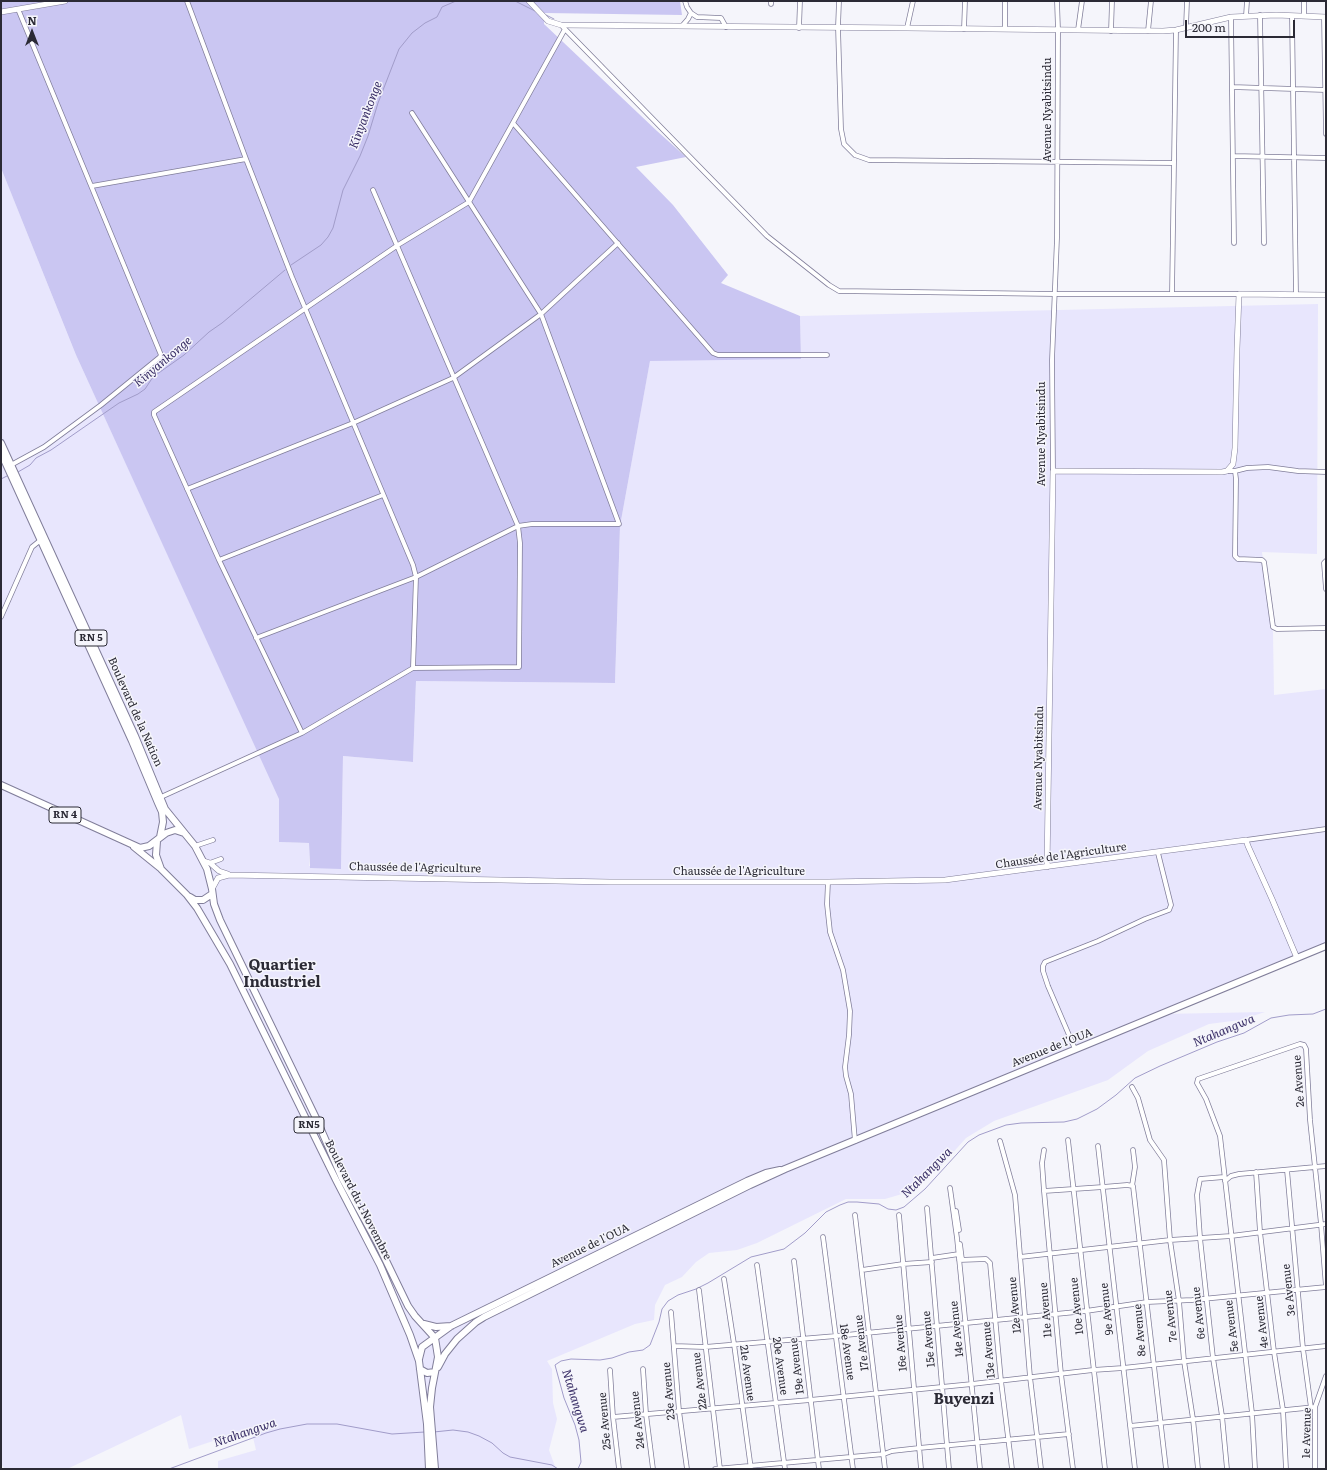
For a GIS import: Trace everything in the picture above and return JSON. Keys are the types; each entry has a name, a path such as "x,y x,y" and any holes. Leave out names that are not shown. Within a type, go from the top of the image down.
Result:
{"main road":[{"name":"Boulevard de la Nation","path":"1,443 14,477 132,741 168,814 184,833"},
{"name":"Boulevard de la Nation","path":"1,453 11,468"},
{"name":"RN 4","path":"1,785 140,848 145,847 158,839"},
{"name":"Boulevard de la Nation","path":"158,839 163,822 161,800"},
{"path":"158,839 170,831 175,830 184,833"},
{"name":"Boulevard du 1 Novembre","path":"184,833 207,862 214,904 220,920 316,1118 342,1178 377,1242 408,1306 435,1338 438,1357 431,1395 429,1424"},
{"name":"Boulevard du 1 Novembre","path":"158,839 156,855 161,869 176,886 187,895 197,908 230,964 370,1246 410,1335 419,1361 431,1443"},
{"name":"RN 4","path":"130,844 161,869"},
{"path":"187,895 199,900 208,898 212,892"},
{"name":"Avenue de l'OUA","path":"435,1372 445,1354 457,1339 484,1317 749,1183 766,1172 785,1169 855,1141 1326,946"},
{"path":"269,1043 278,1039"},
{"name":"Avenue de l'OUA","path":"419,1361 422,1347 451,1326 749,1183"},
{"path":"370,1246 377,1242"},
{"path":"421,1322 436,1327 451,1326"},
{"path":"420,1369 427,1373 435,1372"},
{"name":"RN5","path":"429,1469 431,1443"},
{"name":"RN5","path":"431,1443 435,1469"}],"street":[{"path":"1,12 65,1"},
{"path":"187,1 246,159 305,309 413,565 416,577 413,668"},
{"path":"529,1 548,21 563,27 838,27 1148,31 1176,30 1231,17 1260,15 1325,17 1326,134"},
{"path":"685,1 691,14 697,17 721,18 726,27"},
{"path":"800,1 800,28"},
{"path":"839,1 838,27 841,129 844,144 855,155 869,160 1174,163"},
{"path":"907,28 912,1"},
{"path":"964,29 965,1"},
{"path":"1005,1 1005,29"},
{"name":"Avenue Nyabitsindu","path":"1047,867 1052,360 1058,163 1057,1"},
{"path":"1078,30 1082,1"},
{"path":"1111,31 1112,1"},
{"path":"1148,31 1151,1"},
{"path":"1186,28 1187,1"},
{"path":"1246,16 1247,1"},
{"path":"1304,1 1304,16"},
{"path":"11,468 38,451 101,405 162,355 18,8"},
{"path":"682,26 691,14"},
{"path":"1260,15 1264,156 1264,243"},
{"path":"1292,16 1293,157 1296,208 1296,294"},
{"path":"1231,17 1234,243"},
{"path":"302,732 218,560 154,412 398,245 469,202 513,123 563,27"},
{"path":"563,27 767,236 829,285 839,291 1055,294 1296,294 1326,296"},
{"path":"1172,294 1176,30"},
{"path":"1232,87 1325,90"},
{"path":"256,638 416,577 518,526 532,524 619,524 541,314 412,113"},
{"path":"513,123 715,354 827,355"},
{"path":"1233,156 1326,158"},
{"path":"92,186 246,159"},
{"path":"161,800 302,732 413,668 519,667 520,543 518,526 373,190"},
{"path":"187,489 353,423 453,378 541,314 618,243"},
{"path":"1228,471 1233,464 1235,448 1239,294"},
{"path":"1052,471 1216,472 1268,467 1298,471 1326,472"},
{"path":"1235,471 1235,556 1238,559 1262,560 1264,562 1273,627 1277,629 1326,628"},
{"path":"218,560 383,495"},
{"path":"1,617 32,547 42,539"},
{"path":"1326,561 1324,563 1326,589"},
{"name":"Chaussée de l'Agriculture","path":"207,862 219,871 229,875 610,882 828,882 945,880 1158,853 1326,829"},
{"path":"195,846 213,840"},
{"path":"1246,840 1297,958"},
{"path":"1075,1049 1048,986 1043,971 1043,966 1050,960 1169,910 1171,905 1158,853"},
{"path":"207,862 221,858"},
{"path":"212,892 218,878 229,875"},
{"path":"828,882 827,904 830,932 843,970 850,1011 845,1067 851,1094 855,1141"},
{"name":"2e Avenue","path":"1224,1179 1220,1136 1206,1098 1196,1083 1198,1079 1300,1044 1304,1045 1306,1049 1315,1167 1324,1224 1326,1287"},
{"name":"7e Avenue","path":"1132,1087 1138,1098 1150,1140 1164,1160 1170,1240 1179,1301 1184,1361 1193,1419 1198,1469"},
{"name":"10e Avenue","path":"1068,1140 1081,1250 1086,1311 1105,1469"},
{"name":"12e Avenue","path":"1000,1141 1015,1195 1030,1377 1041,1469"},
{"name":"9e Avenue","path":"1098,1146 1135,1469"},
{"name":"11e Avenue","path":"1044,1150 1042,1165 1044,1191 1061,1374 1073,1469"},
{"name":"8e Avenue","path":"1133,1150 1135,1167 1132,1187 1166,1469"},
{"path":"1224,1179 1239,1174 1326,1166"},
{"name":"3e Avenue","path":"1287,1170 1303,1349 1313,1408"},
{"name":"4e Avenue","path":"1256,1172 1260,1232 1274,1352 1283,1410 1286,1469"},
{"name":"6e Avenue","path":"1224,1179 1201,1178 1197,1195 1200,1238 1227,1469"},
{"name":"5e Avenue","path":"1224,1179 1252,1413 1255,1469"},
{"path":"1044,1191 1103,1187 1132,1187"},
{"name":"14e Avenue","path":"950,1188 961,1260 965,1323 980,1469"},
{"name":"15e Avenue","path":"927,1208 950,1469"},
{"path":"956,1211 961,1260"},
{"name":"17e Avenue","path":"855,1215 885,1469"},
{"name":"16e Avenue","path":"899,1215 921,1469"},
{"path":"1020,1256 1170,1240 1231,1236 1324,1224"},
{"name":"18e Avenue","path":"823,1237 853,1469"},
{"path":"862,1270 932,1260 959,1254"},
{"name":"13e Avenue","path":"961,1260 986,1259 990,1263 1000,1381 1012,1469"},
{"name":"19e Avenue","path":"794,1261 819,1469"},
{"name":"20e Avenue","path":"757,1265 785,1469"},
{"name":"21e Avenue","path":"724,1279 751,1468"},
{"path":"674,1346 705,1347 870,1333 1086,1311 1147,1302 1207,1299 1326,1287"},
{"name":"22e Avenue","path":"699,1290 718,1469"},
{"name":"23e Avenue","path":"671,1312 679,1411 686,1469"},
{"path":"613,1416 914,1390 1326,1346"},
{"name":"24e Avenue","path":"642,1369 653,1469"},
{"name":"25e Avenue","path":"610,1370 619,1469"},
{"name":"1e Avenue","path":"1314,1469 1313,1408 1326,1376"},
{"path":"1130,1426 1313,1408"},
{"path":"718,1469 751,1468 784,1463 884,1454 892,1451 919,1448 1069,1434"}],"shaded area":[{"path":"680,1 682,15 545,13 544,24 686,157 636,167 673,205 728,275 721,283 800,316 801,359 650,361 620,526 615,683 416,681 413,762 343,756 341,869 310,868 309,843 279,842 279,799 76,355 1,168 1,2"},
{"path":"1,168 76,355 280,799 279,842 309,843 309,866 341,868 343,756 413,762 416,681 615,683 620,526 650,360 801,359 800,316 1318,304 1317,554 1262,552 1273,633 1274,695 1326,689 1326,947 1163,1014 1265,1012 1240,1020 1209,1024 1148,1051 1108,1080 994,1121 966,1138 941,1166 902,1194 885,1199 846,1199 757,1243 737,1250 709,1253 696,1262 682,1277 665,1285 655,1305 654,1320 635,1324 547,1361 552,1369 553,1403 557,1419 549,1450 556,1469 218,1469 218,1461 256,1450 252,1433 222,1438 189,1449 181,1415 67,1469 5,1469 1,1464"}],"waterway":[{"name":"Kinyankonge","path":"291,265 321,245 333,228 343,190 368,136 378,103 399,49 412,33 425,23 437,17 442,7 456,1"},
{"path":"515,1 535,11"},
{"path":"546,15 554,19"},
{"name":"Kinyankonge","path":"18,472 30,465 36,458 51,450 119,403 145,389 153,377 184,355 209,332 222,323 285,270"},
{"name":"Kinyankonge","path":"1,479 9,475"},
{"name":"Ntahangwa","path":"578,1469 581,1462 579,1440 575,1425 564,1398 555,1365 561,1361 571,1359 600,1360 612,1358 629,1352 643,1350 650,1345 659,1322 662,1309 668,1301 678,1295 708,1283 751,1257 784,1249 805,1233 826,1212 840,1205 848,1202 857,1202 879,1204 888,1209 896,1210 904,1207 925,1189 968,1142 979,1135 1006,1125 1021,1123 1064,1122 1077,1119 1097,1109 1135,1078 1160,1066 1217,1042 1244,1033 1271,1018 1289,1015 1313,1014 1326,1009"},
{"name":"Ntahangwa","path":"169,1469 266,1433 307,1424 337,1424 392,1434 425,1432"},
{"name":"Ntahangwa","path":"434,1432 453,1430 468,1432 492,1443 510,1457 552,1465 558,1469"}],"district":[{"name":"Quartier Industriel","path":"282,974"},
{"name":"Buyenzi","path":"964,1400"}]}
